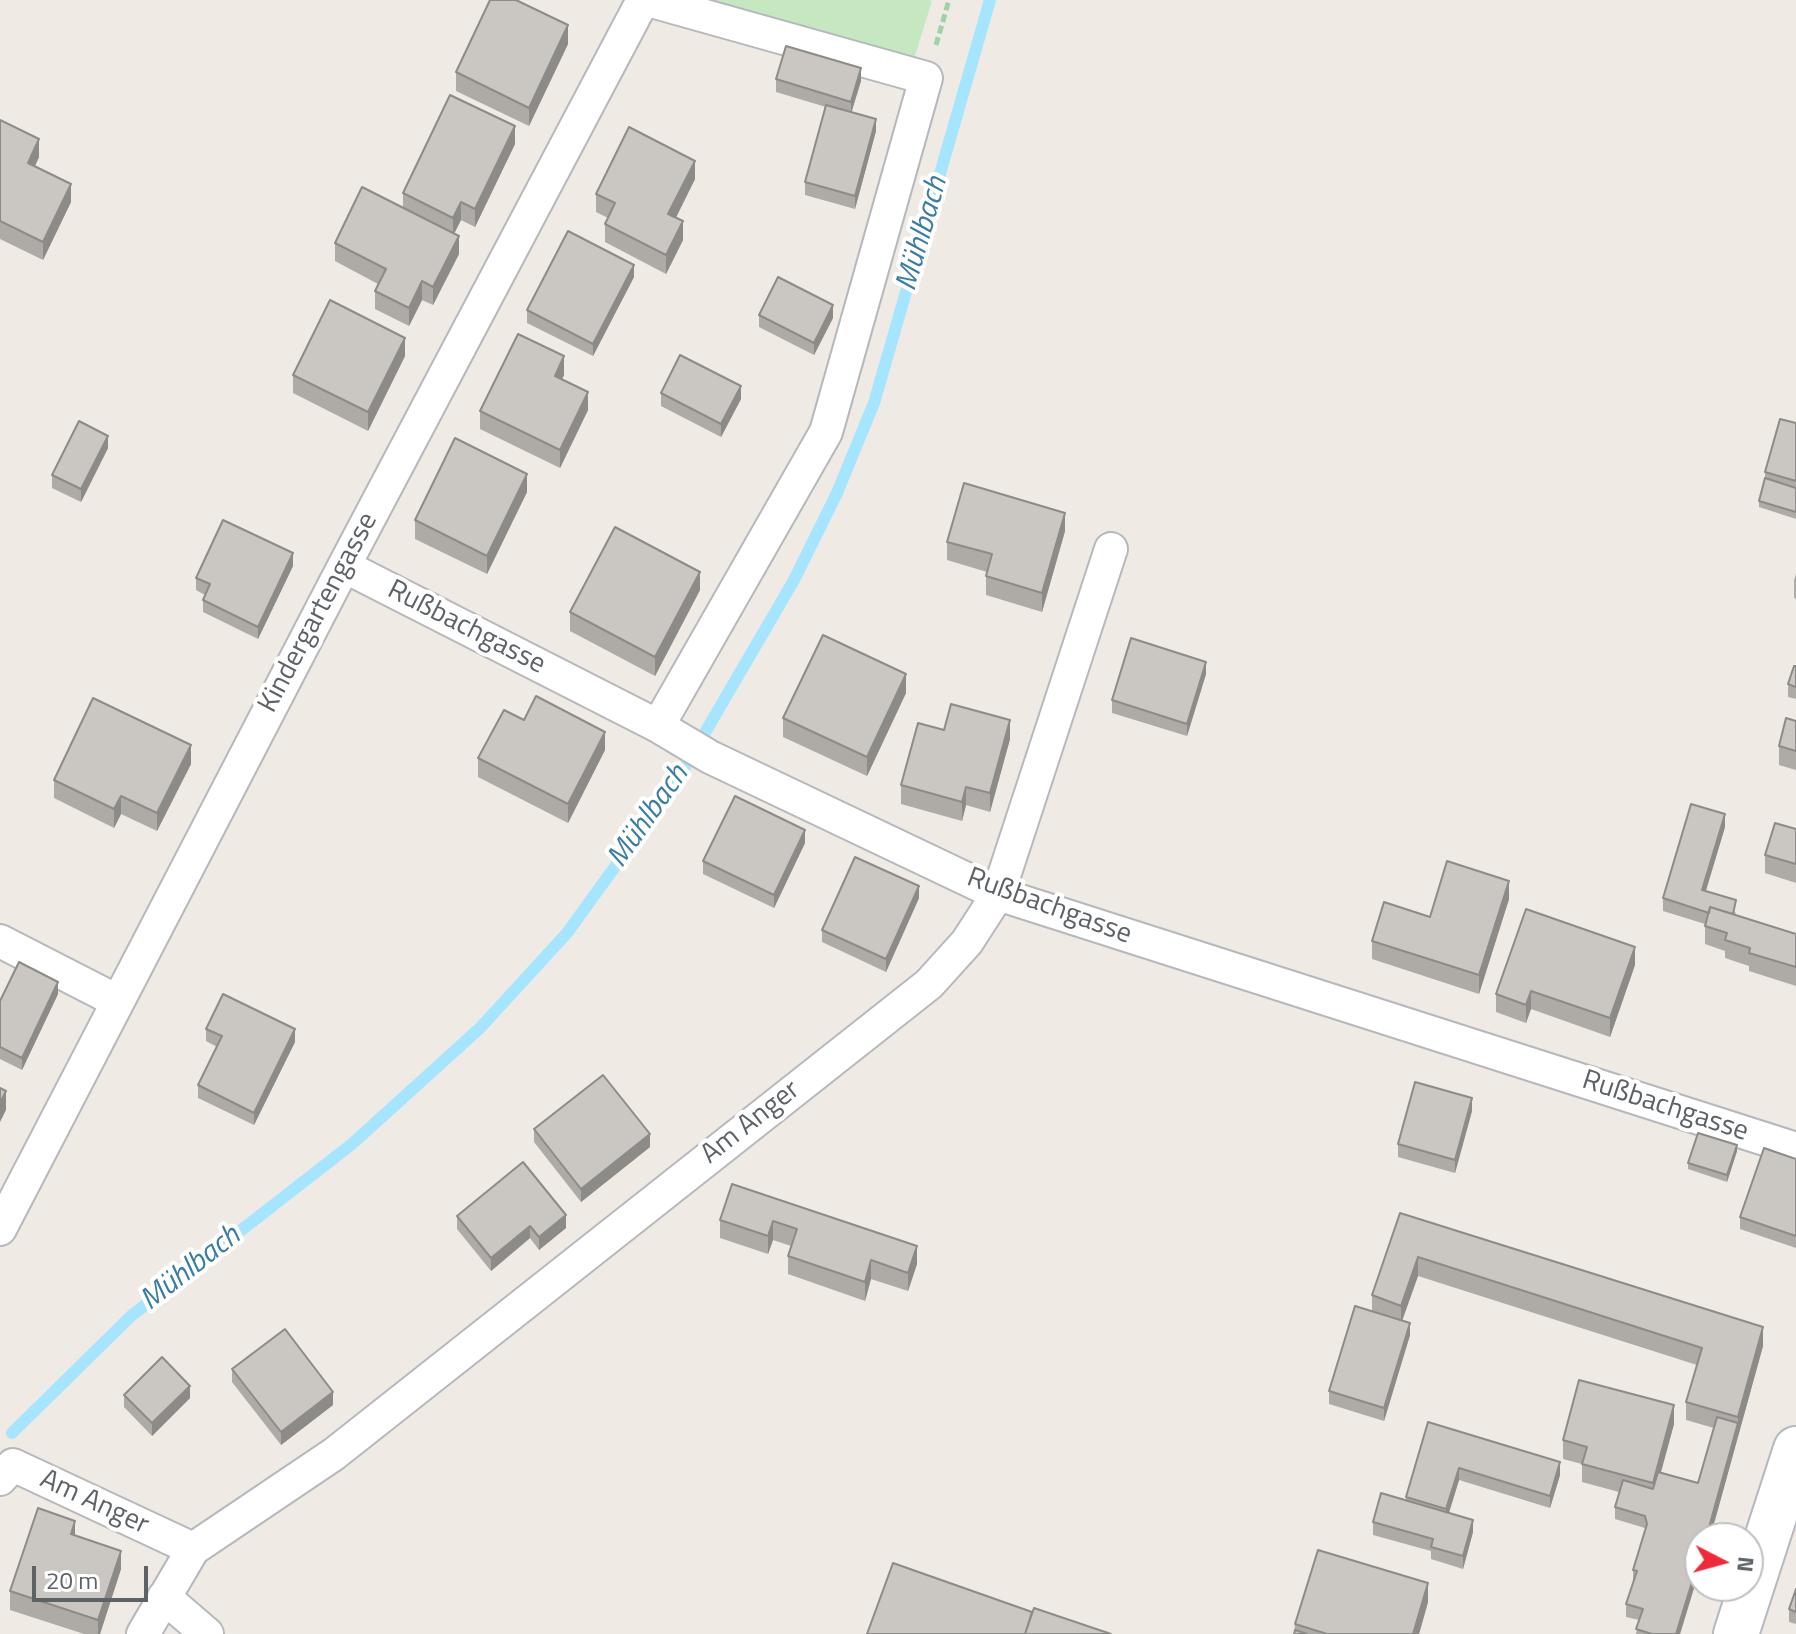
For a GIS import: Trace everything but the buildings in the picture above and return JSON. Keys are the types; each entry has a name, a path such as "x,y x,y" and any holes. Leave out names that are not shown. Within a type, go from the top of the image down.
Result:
{"main road":[{"path":"1736,1634 1796,1449"}],"street":[{"path":"645,0 926,78 826,432 663,729"},
{"name":"Kindergartengasse","path":"0,1229 344,566 645,0"},
{"name":"Am Anger","path":"143,1634 193,1549 334,1454 929,984 967,942 998,894 1111,549"},
{"name":"Rußbachgasse","path":"344,566 663,729 710,757 998,894 1796,1149"},
{"path":"0,941 117,1001"},
{"name":"Am Anger","path":"0,1479 13,1465 193,1549"},
{"path":"164,1597 207,1634"}],"path":[{"path":"926,78 949,0"}],"green space":[{"path":"706,0 929,0 932,1 914,59"}],"waterway":[{"name":"Mühlbach","path":"12,1433 131,1316 352,1144 480,1028 567,933 675,784 794,580 837,493 874,403 990,0"}]}
